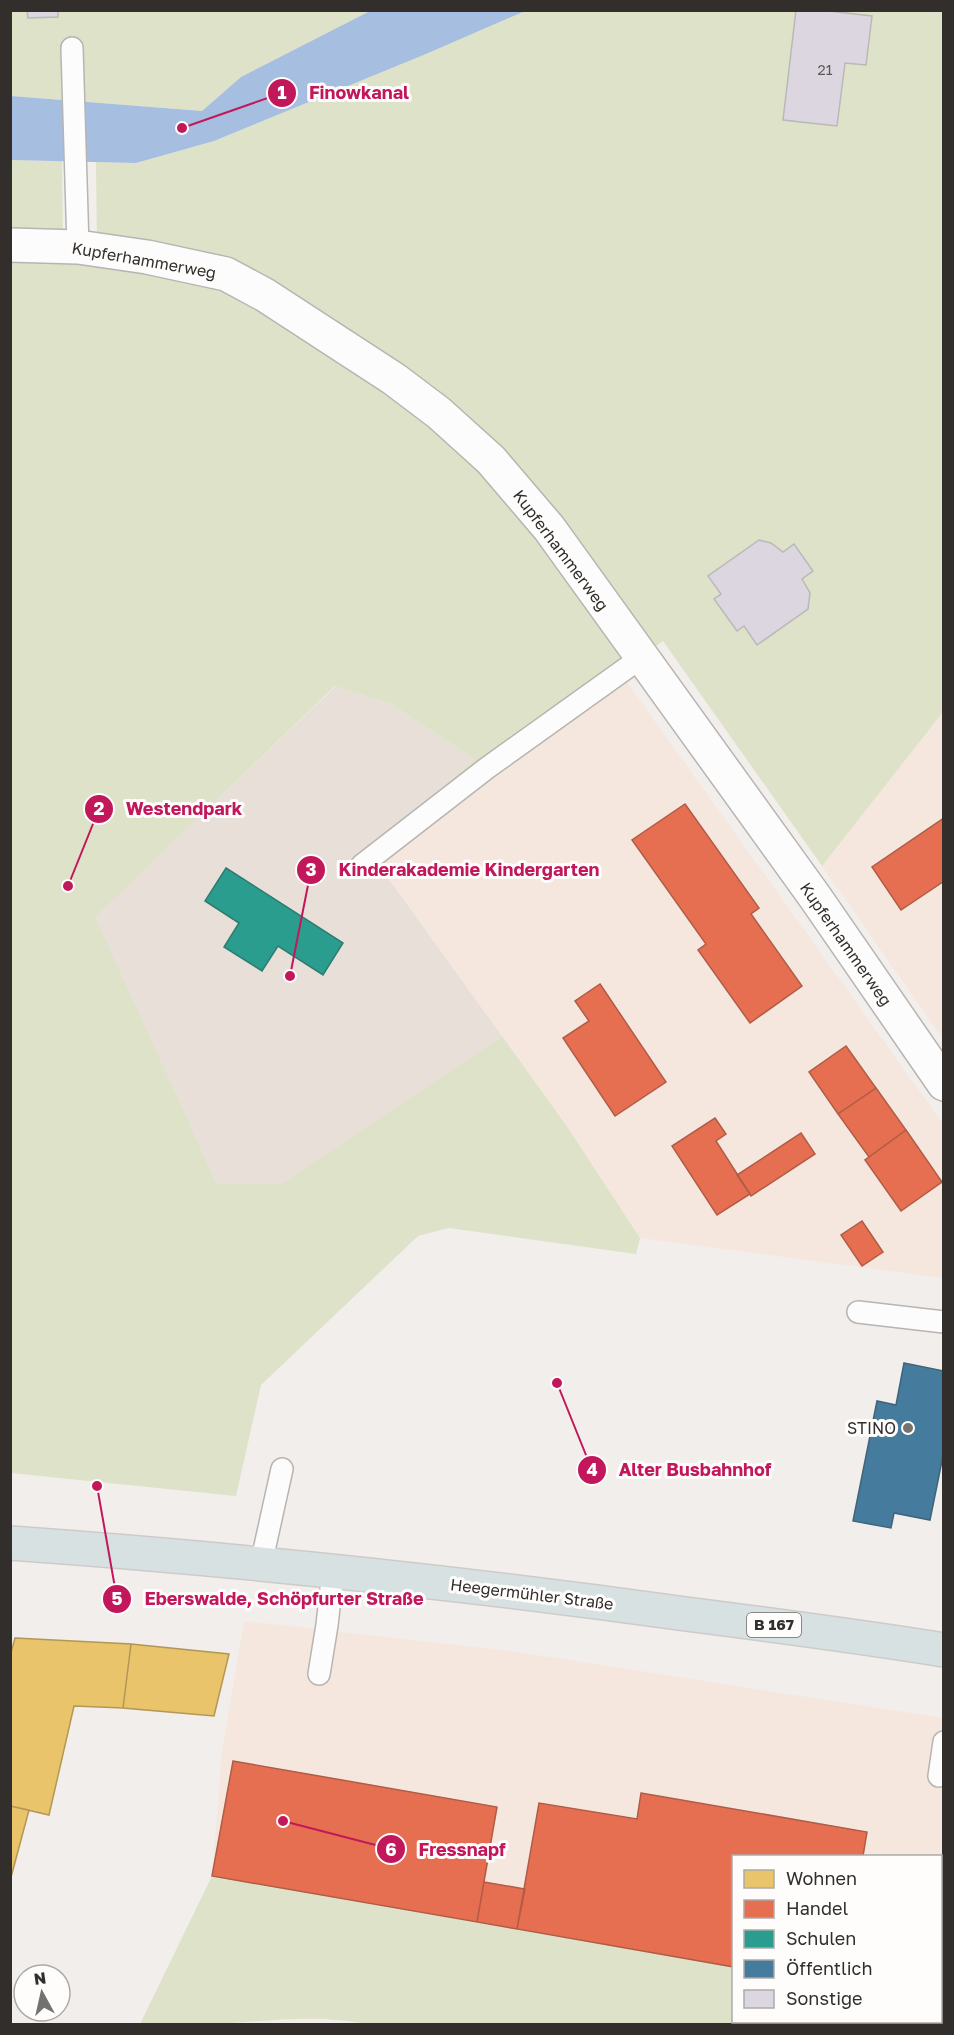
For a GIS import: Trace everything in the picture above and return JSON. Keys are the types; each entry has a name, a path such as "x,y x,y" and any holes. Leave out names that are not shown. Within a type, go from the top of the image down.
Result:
{"main road":[{"name":"Heegermühler Straße","path":"10,1543 333,1571 605,1603 944,1650"}],"street":[{"name":"Kupferhammerweg","path":"10,245 78,247 147,257 226,273 265,295 394,379 439,413 491,460 549,528 814,897 944,1084"}],"lane":[{"path":"72,48 78,247"},
{"path":"362,865 487,768 642,657"},
{"path":"858,1312 944,1322"},
{"path":"261,1564 282,1469"},
{"path":"319,1674 333,1571"},
{"path":"939,1776 944,1742"}],"shaded area":[{"path":"621,674 943,1124 943,1278 640,1238 568,1128 373,856"},
{"path":"336,686 391,704 474,759 373,857 502,1036 282,1183 217,1184 94,917"},
{"path":"943,712 943,1039 822,866"},
{"path":"244,1621 511,1651 943,1718 943,2002 942,1855 732,1855 732,1967 212,1876 222,1752"}],"green space":[{"path":"10,11 370,11 241,77 202,111 11,96"},
{"path":"525,11 943,11 943,712 822,866 663,641 373,856 474,759 391,704 335,686 95,917 217,1184 282,1183 502,1036 568,1128 640,1238 636,1254 449,1228 418,1236 261,1385 236,1496 11,1473 11,160 62,161 63,246 97,249 96,162 136,163 214,141"},
{"path":"212,1876 732,1967 732,2023 942,2023 943,2002 943,2024 365,2024 328,2019 290,2019 195,2025 140,2024"}],"water":[{"path":"370,11 525,11 214,141 136,163 11,160 11,96 202,111 241,77"}],"building: Wohnen":[{"path":"15,1638 131,1644 123,1708 74,1706 49,1815 10,1806 10,1656"},
{"path":"131,1644 229,1654 214,1716 123,1708"},
{"path":"10,1806 29,1810 10,1881"}],"building: Handel":[{"path":"685,804 759,908 751,914 802,986 750,1023 698,950 706,944 632,840"},
{"path":"944,818 944,881 901,910 872,867"},
{"path":"600,984 666,1082 615,1116 563,1038 589,1021 575,1001"},
{"path":"846,1046 876,1088 838,1114 809,1072"},
{"path":"876,1088 906,1130 869,1157 838,1114"},
{"path":"715,1118 726,1134 716,1141 750,1194 717,1215 672,1146"},
{"path":"906,1130 942,1182 901,1211 865,1160"},
{"path":"801,1133 815,1154 751,1196 737,1175"},
{"path":"862,1221 883,1252 862,1266 841,1235"},
{"path":"233,1761 497,1807 477,1922 212,1876"},
{"path":"641,1793 867,1832 863,1855 732,1855 732,1967 517,1929 539,1803 637,1819"},
{"path":"484,1882 525,1889 517,1929 477,1922"}],"building: Schulen":[{"path":"226,868 343,943 323,975 278,946 262,971 224,947 239,923 205,901"}],"building: Öffentlich":[{"name":"STINO","path":"904,1363 944,1371 944,1451 930,1520 894,1513 891,1528 853,1521 877,1401 896,1405"}],"building: Sonstige":[{"path":"27,10 58,10 58,17 28,18"},
{"path":"796,10 820,10 872,16 866,65 845,63 837,126 783,120"},
{"path":"759,540 771,543 783,552 794,544 813,571 802,579 810,593 808,609 757,645 744,626 737,631 714,599 721,594 708,576"}],"place":[{"name":"Finowkanal","path":"182,128"},
{"name":"Westendpark","path":"68,886"},
{"name":"Kinderakademie Kindergarten","path":"290,976"},
{"name":"Alter Busbahnhof","path":"557,1383"},
{"name":"STINO","path":"908,1428"},
{"name":"Eberswalde, Schöpfurter Straße","path":"97,1486"},
{"name":"Fressnapf","path":"283,1821"}]}
